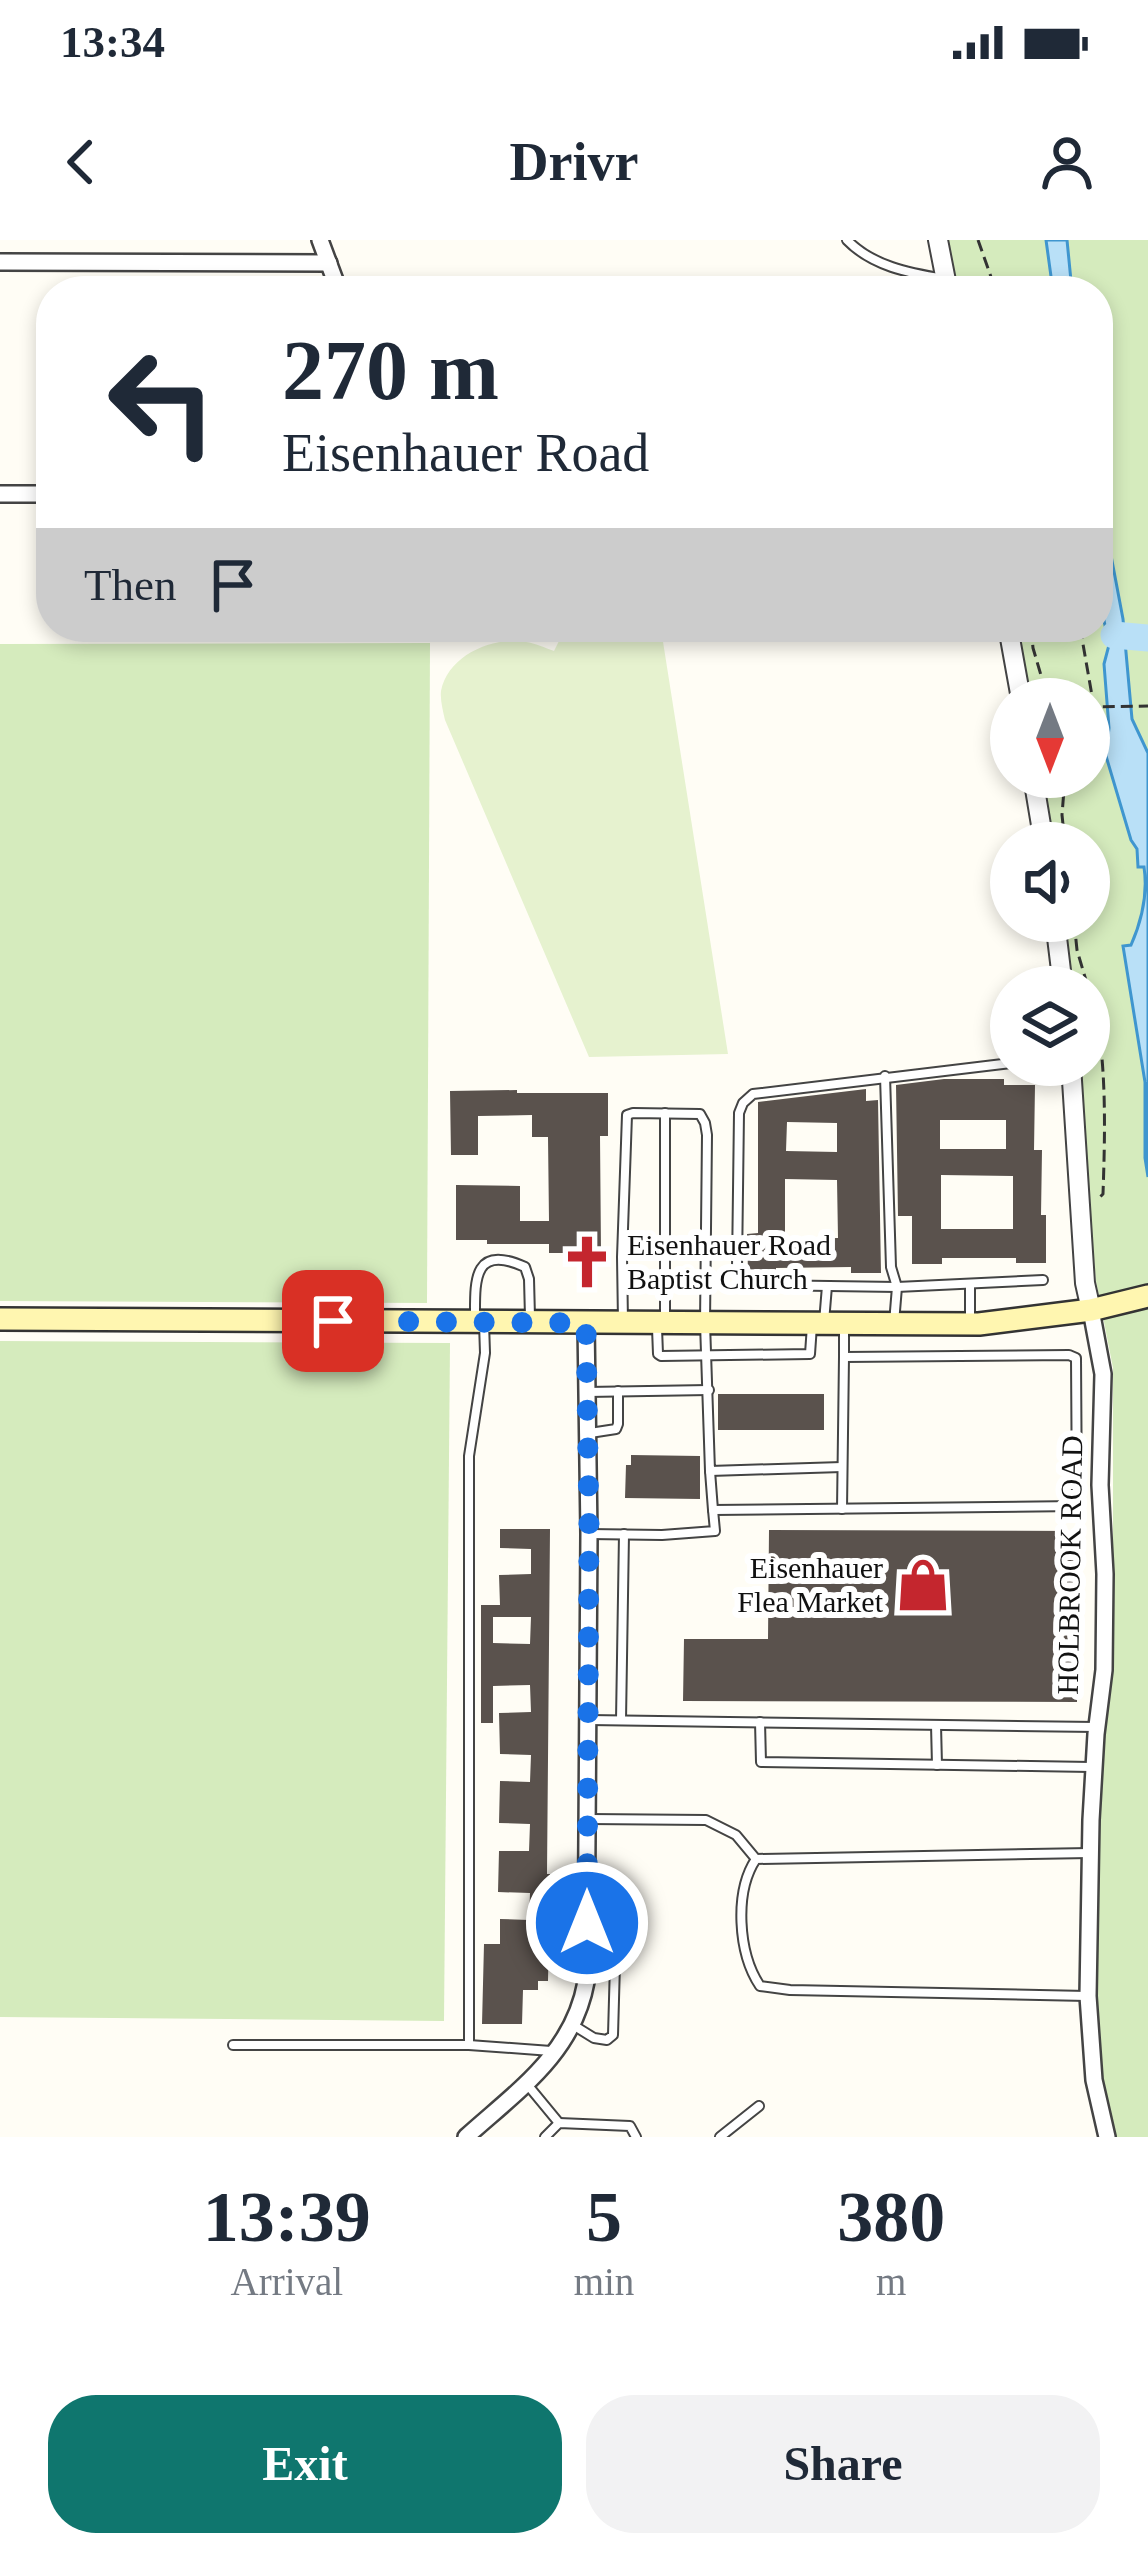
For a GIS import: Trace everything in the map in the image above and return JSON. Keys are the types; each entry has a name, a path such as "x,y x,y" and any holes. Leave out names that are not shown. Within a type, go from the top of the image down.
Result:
{"main road":[{"path":"0,1319 970,1324 1102,1307 1148,1295"}],"street":[{"path":"320,240 334,276"},
{"path":"938,240 945,276"},
{"path":"0,262 329,263"},
{"path":"0,494 36,494"},
{"path":"1011,642 1017,678"},
{"name":"HOLBROOK ROAD","path":"1072,1086 1085,1283 1102,1307 1104,1670 1096,1726 1088,1996 1094,2080 1107,2137"},
{"path":"466,2137 558,2050 573,2025 586,1982 586,1323"}],"lane":[{"path":"847,240 860,254 918,276"},
{"path":"990,1066 753,1094 739,1113 737,1268 741,1278 754,1286 897,1287 1043,1280"},
{"path":"885,1076 891,1267 897,1287 894,1324"},
{"path":"665,1113 658,1354 809,1354 827,1324"},
{"path":"589,1534 715,1531 705,1323 707,1135 700,1114 627,1115 623,1323"},
{"path":"469,2044 470,1456 485,1353 476,1277 485,1262 509,1261 524,1267 529,1279 530,1322"},
{"path":"970,1283 970,1324"},
{"path":"826,1286 827,1324 844,1357 842,1509"},
{"path":"713,1510 1077,1506 1076,1358 844,1357"},
{"path":"586,1392 709,1390"},
{"path":"587,1434 616,1429 618,1391"},
{"path":"710,1471 842,1467"},
{"path":"622,1720 624,1534"},
{"path":"588,1720 1096,1726"},
{"path":"760,1722 760,1762 1094,1767"},
{"path":"936,1725 937,1765"},
{"path":"587,1820 706,1820 736,1835 756,1859"},
{"path":"756,1859 1090,1853"},
{"path":"756,1859 747,1873 742,1921 750,1971 760,1986 1088,1996"},
{"path":"573,2025 594,2038 607,2040 614,2035 616,1928 587,1928"},
{"path":"233,2045 469,2044 558,2050"},
{"path":"526,2084 559,2123"},
{"path":"720,2137 759,2105"},
{"path":"544,2137 559,2123 630,2126 636,2137"}],"path":[{"path":"978,240 991,276"},
{"path":"1032,642 1042,678"},
{"path":"1082,642 1092,704 1098,708 1148,706"},
{"path":"1082,1219 1103,1194 1102,1086"}],"green space":[{"path":"947,240 1148,240 1148,2137 1115,2137 1100,2076 1096,2015 1098,1794 1113,1665 1113,1368 1096,1281 1078,1086 1110,1086 1110,966 1065,966 1062,942 1110,942 1110,822 1048,822 1044,798 1110,798 1110,678 1024,678 1018,642 1113,642 1113,276 953,276"},
{"path":"523,642 554,651 558,642 663,642 728,1054 589,1057 441,702 445,678 453,667 486,645"},
{"path":"430,643 427,1303 0,1301 0,644"},
{"path":"0,1341 450,1343 444,2021 0,2017"}],"water":[{"path":"1046,240 1067,240 1071,276 1051,276"},
{"path":"1113,566 1132,719 1148,753 1148,1177 1145,1082 1123,946 1131,945 1138,926 1145,877 1110,769 1110,678 1105,678 1108,642 1113,642"}],"building":[{"path":"990,1079 990,1086 1035,1086 1034,1150 1042,1150 1046,1263 942,1258 942,1264 912,1264 912,1216 898,1216 896,1085","holes":["940,1120 1006,1120 1006,1149 940,1149","941,1175 1013,1176 1013,1229 941,1229"]},
{"path":"866,1089 866,1101 878,1100 881,1273 851,1273 851,1267 748,1272 747,1234 758,1233 758,1102","holes":["787,1122 837,1123 837,1152 786,1151","785,1179 837,1180 838,1238 785,1239"]},
{"path":"450,1091 608,1093 608,1136 600,1136 601,1253 549,1253 549,1244 456,1240 456,1185 520,1186 520,1221 549,1221 548,1137 532,1137 532,1115 478,1116 478,1155 451,1155"},
{"path":"718,1394 824,1394 824,1430 718,1430"},
{"path":"631,1455 700,1456 700,1499 625,1498"},
{"path":"500,1529 550,1529 548,1981 538,1981 538,1990 523,1990 522,2024 482,2024 484,1944 500,1944 500,1919 529,1920 530,1893 498,1892 499,1851 529,1851 530,1824 499,1823 500,1781 530,1782 531,1755 500,1754 499,1713 531,1712 530,1685 493,1686 493,1723 481,1723 481,1605 500,1605 499,1575 531,1574 531,1549 500,1548","holes":["493,1617 531,1617 530,1644 493,1643"]},
{"name":"Eisenhauer Flea Market","path":"769,1530 1078,1531 1077,1702 683,1701 684,1639 768,1639"}],"waterway":[{"path":"1114,635 1148,638"}],"place":[{"name":"Eisenhauer Road Baptist Church","path":"587,1262"},
{"name":"Eisenhauer Flea Market","path":"923,1585"}],"route":[{"path":"333,1321 586,1323 587,1923"}]}
